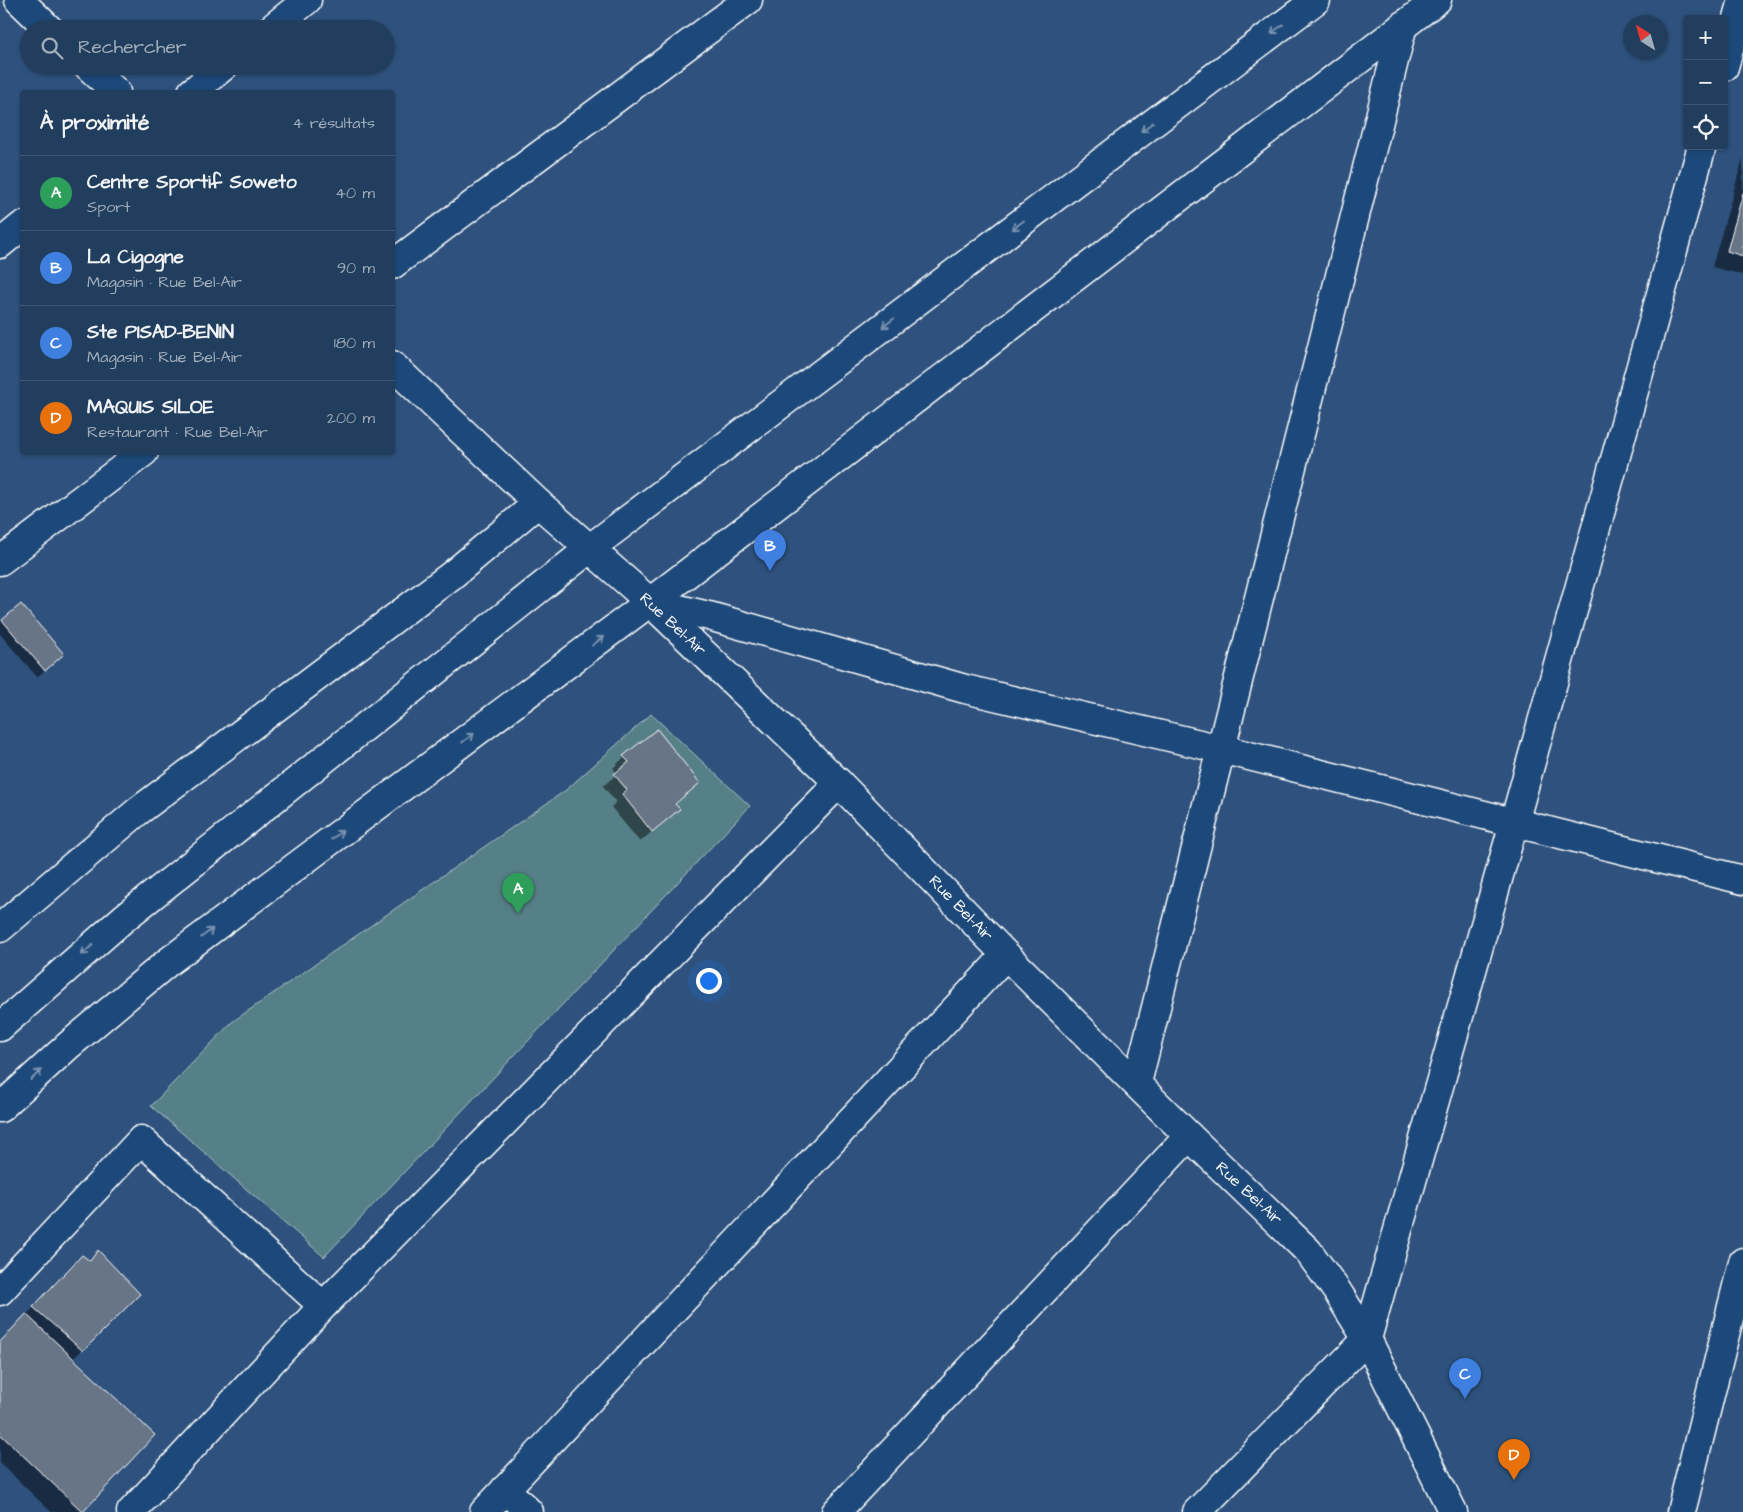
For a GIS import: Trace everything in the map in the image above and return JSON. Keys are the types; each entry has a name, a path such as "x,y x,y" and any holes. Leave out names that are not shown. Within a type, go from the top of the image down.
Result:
{"street":[{"path":"20,0 40,20"},
{"path":"282,20 307,0"},
{"path":"395,263 748,0"},
{"path":"0,1027 124,918 589,549 1316,0"},
{"path":"0,1108 69,1045 168,962 650,602 1437,0"},
{"path":"1726,60 1743,0"},
{"path":"1137,1083 1403,25"},
{"path":"98,75 114,90"},
{"path":"194,90 213,75"},
{"path":"1197,1512 1367,1340 1514,823 1701,150"},
{"path":"0,244 20,228"},
{"name":"Rue Bel-Air","path":"395,368 538,504 650,602 839,783 1006,955 1137,1083 1188,1136 1308,1250 1337,1291 1367,1340 1453,1512"},
{"path":"0,561 140,455"},
{"path":"0,928 137,812 452,576 538,504"},
{"path":"650,602 709,616 965,689 1221,749 1743,880"},
{"path":"131,1512 323,1306 839,783"},
{"path":"484,1512 1006,955"},
{"path":"836,1512 1188,1136"},
{"path":"0,1291 141,1140 323,1306"},
{"path":"1681,1512 1743,1262"},
{"path":"505,1489 529,1512"}],"green space":[{"path":"651,714 750,806 324,1257 151,1106 232,1022 566,790"}],"building":[{"path":"1743,193 1743,256 1727,251"},
{"path":"21,604 64,654 45,671 2,620"},
{"path":"657,729 700,783 675,804 680,809 652,832 622,794 627,790 614,774 629,762 623,756"},
{"path":"98,1250 140,1294 83,1351 33,1307 82,1255 90,1261"},
{"path":"26,1314 155,1435 83,1512 0,1434 0,1342"}],"place":[{"name":"La Cigogne","path":"770,571"},
{"name":"Centre Sportif Soweto","path":"518,914"},
{"name":"Ste PISAD-BENIN","path":"1465,1399"},
{"name":"MAQUIS SILOE","path":"1514,1480"}]}
